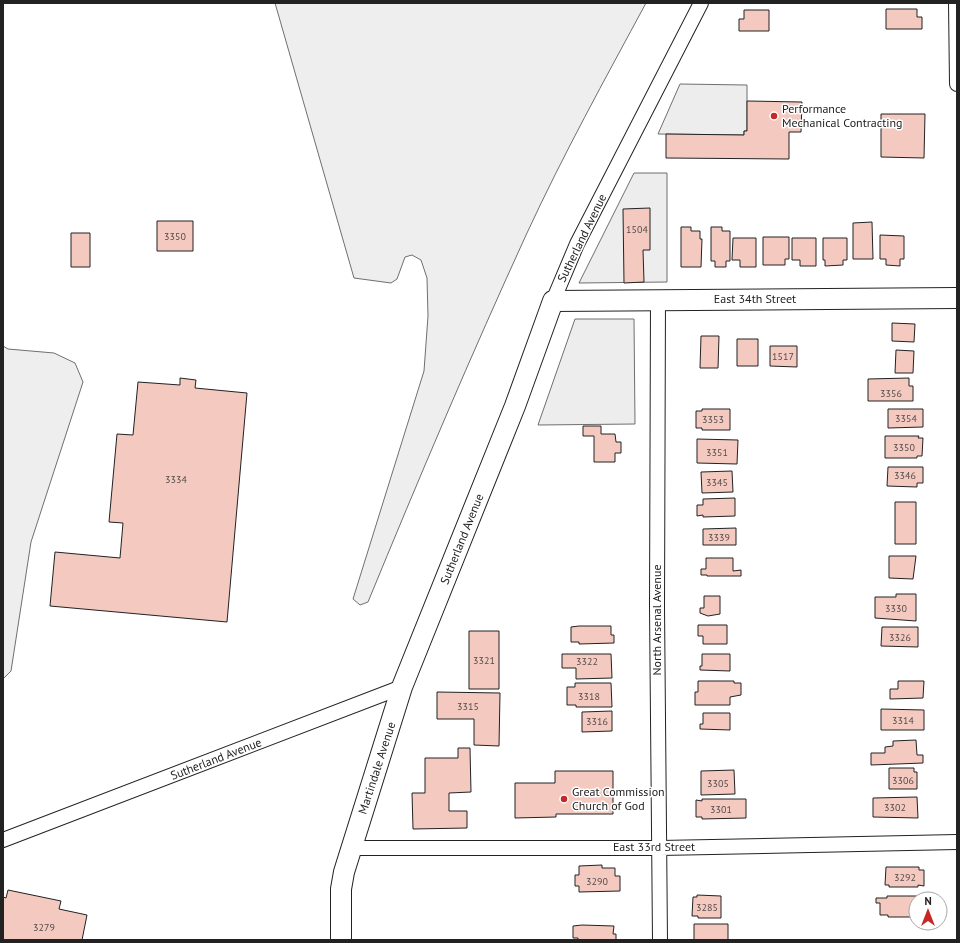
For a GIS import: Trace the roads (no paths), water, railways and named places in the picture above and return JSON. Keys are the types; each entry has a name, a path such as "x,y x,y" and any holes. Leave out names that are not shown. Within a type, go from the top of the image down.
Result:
{"main road":[{"name":"East 34th Street","path":"553,300 957,298"},
{"name":"Sutherland Avenue","path":"402,688 515,406 553,300"},
{"name":"Martindale Avenue","path":"341,940 341,889 351,848 402,688"}],"street":[{"name":"Sutherland Avenue","path":"553,300 577,244 701,3"},
{"path":"956,3 957,84"},
{"name":"North Arsenal Avenue","path":"658,300 657,607 660,940"},
{"name":"Sutherland Avenue","path":"3,840 402,688"},
{"name":"East 33rd Street","path":"351,848 660,848 957,842"}],"place":[{"name":"Performance Mechanical Contracting","path":"774,116"},
{"name":"Great Commission Church of God","path":"564,799"}]}
